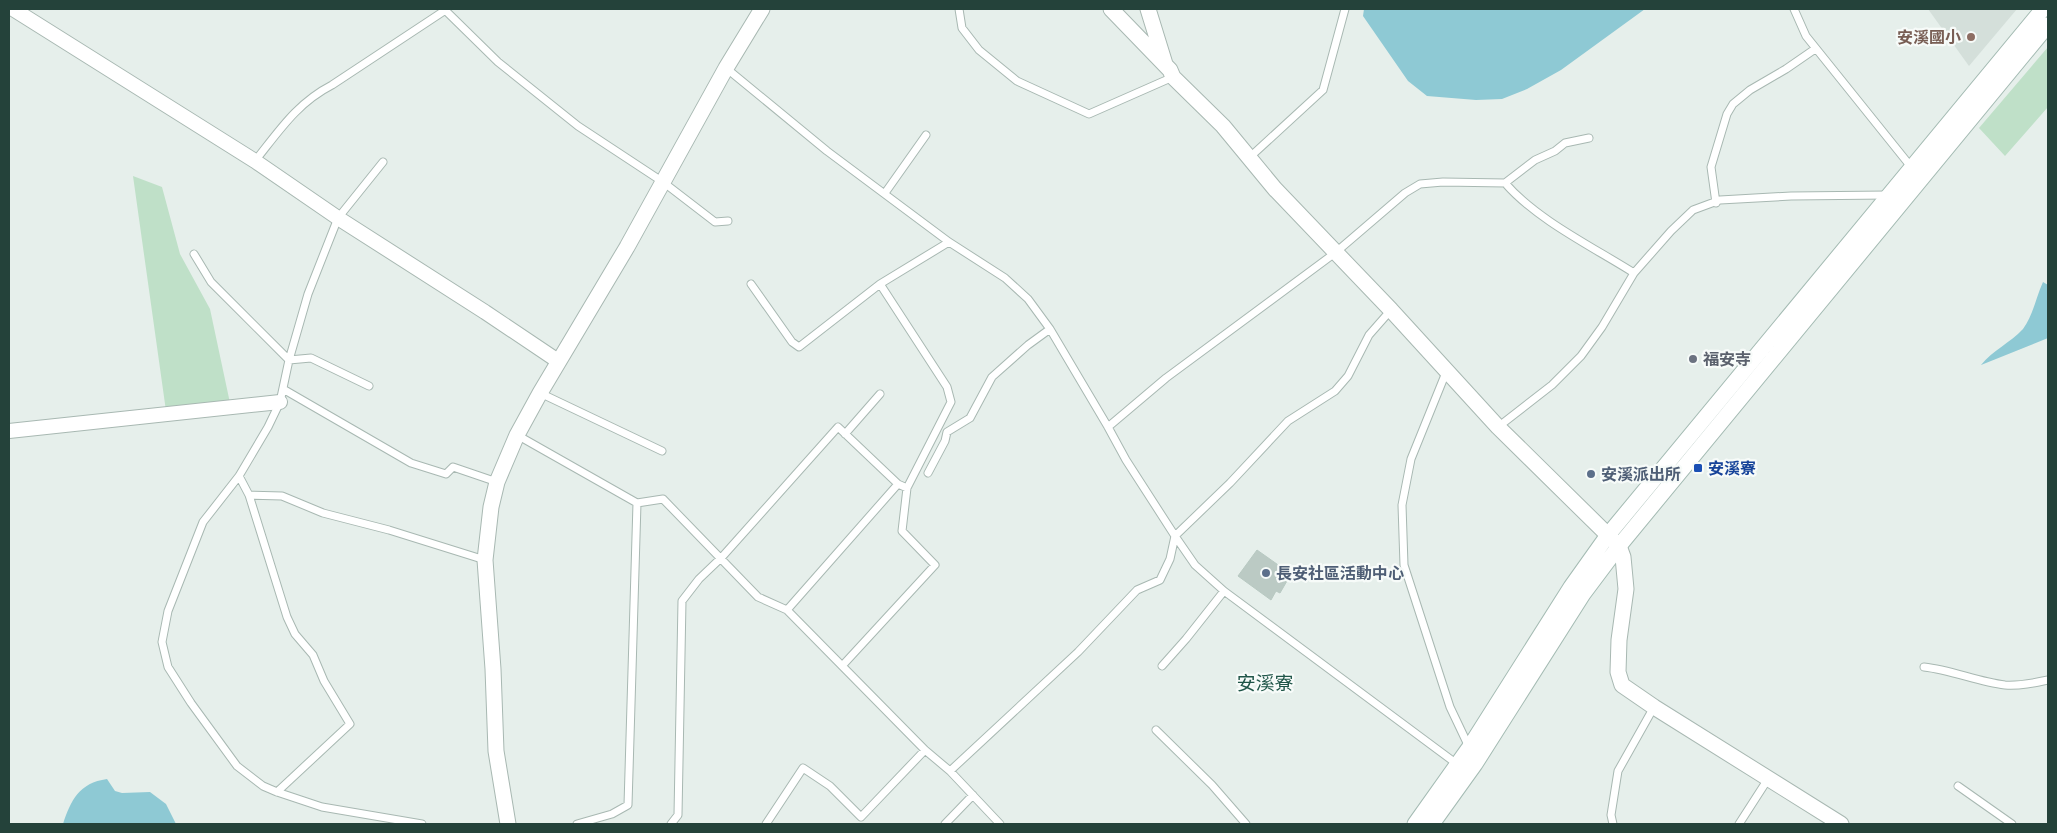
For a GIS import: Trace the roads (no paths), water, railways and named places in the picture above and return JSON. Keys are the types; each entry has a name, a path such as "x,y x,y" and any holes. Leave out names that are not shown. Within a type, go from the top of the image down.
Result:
{"street":[{"path":"13,9 255,161 338,218 485,312 558,362"},
{"path":"508,824 496,751 493,670 485,560 497,482 517,435 540,393 663,182 726,68 762,9"},
{"path":"1111,9 1223,126 1275,189 1391,310 1498,427 1619,546 1623,557 1626,590 1619,640 1618,672 1622,685 1841,824"},
{"path":"1148,9 1169,71"},
{"path":"1415,824 1469,748 1571,587 1608,535 2043,9"},
{"path":"1432,824 1475,764 1583,594 1619,546 2048,25"},
{"path":"9,431 281,396"}],"lane":[{"path":"255,161 292,115 313,95 446,9 498,62 578,126 663,182 714,222 728,222"},
{"path":"959,9 962,28 979,50 1017,81 1089,114 1169,71"},
{"path":"1250,158 1323,90 1345,9"},
{"path":"1498,427 1552,384 1581,356 1602,327 1634,273 1671,231 1693,210 1720,200 1791,196 1888,195 1916,187 1912,166 1815,49 1806,36 1794,9"},
{"path":"1716,203 1711,167 1727,114 1733,104 1750,90 1815,49"},
{"path":"726,68 828,151 949,242 1005,278 1028,299 1050,329 1126,460 1195,565 1224,591 1458,764 1475,764 1450,707 1404,565 1402,505 1411,459 1447,370"},
{"path":"885,193 926,135"},
{"path":"1108,426 1166,378 1335,253 1379,214 1405,193 1420,184 1443,182 1505,183 1535,160 1555,151 1565,143 1589,138"},
{"path":"383,162 338,218 308,294 281,396 268,427 239,476 203,522 168,610 162,642 168,667 190,703 236,766 263,786 322,807 422,824"},
{"path":"1505,183 1516,196 1566,231 1634,273"},
{"path":"751,284 792,342 799,347 880,284 949,242"},
{"path":"194,254 212,282 289,360"},
{"path":"842,666 935,566 902,531 907,488 951,402 947,387 880,284"},
{"path":"950,771 1078,652 1137,590 1160,580 1170,559 1175,536 1230,483 1288,421 1335,391 1348,376 1369,335 1391,310"},
{"path":"928,473 945,441 947,432 970,418 992,377 1028,345 1050,329"},
{"path":"289,360 311,358 369,386"},
{"path":"540,393 662,450"},
{"path":"845,434 880,394"},
{"path":"281,396 411,463 446,474 453,467 497,482"},
{"path":"671,824 678,815 682,602 699,580 722,557 838,427 898,484 907,488"},
{"path":"517,435 637,503 663,499 722,557 758,597 787,610 925,750 950,771 1000,824"},
{"path":"239,476 249,495 287,617 295,634 313,655 324,681 350,724 277,792"},
{"path":"787,610 898,484"},
{"path":"249,495 282,496 323,513 389,530 485,560"},
{"path":"578,824 612,814 628,805 637,503"},
{"path":"1162,666 1224,591"},
{"path":"1924,667 1942,669 2005,685 2026,685 2048,680"},
{"path":"1613,824 1611,815 1618,771 1654,707"},
{"path":"1156,730 1212,785 1246,824"},
{"path":"766,824 803,768 830,786 861,818 925,750"},
{"path":"1740,824 1768,779"},
{"path":"1958,786 2012,824"},
{"path":"945,824 973,795"}],"water":[{"path":"1364,9 1645,9 1561,70 1527,89 1502,99 1476,100 1427,96 1408,81 1363,16"},
{"path":"2043,282 2048,285 2048,338 1981,365 2023,329 2032,312"},
{"path":"107,779 115,791 122,793 150,792 166,804 176,824 63,824 69,807 78,794 89,784"}],"place":[{"name":"安溪國小","path":"1971,37"},
{"name":"福安寺","path":"1693,359"},
{"name":"安溪寮","path":"1698,468"},
{"name":"安溪派出所","path":"1591,474"},
{"name":"長安社區活動中心","path":"1266,573"}],"district":[{"name":"安溪寮","path":"1265,683"}]}
